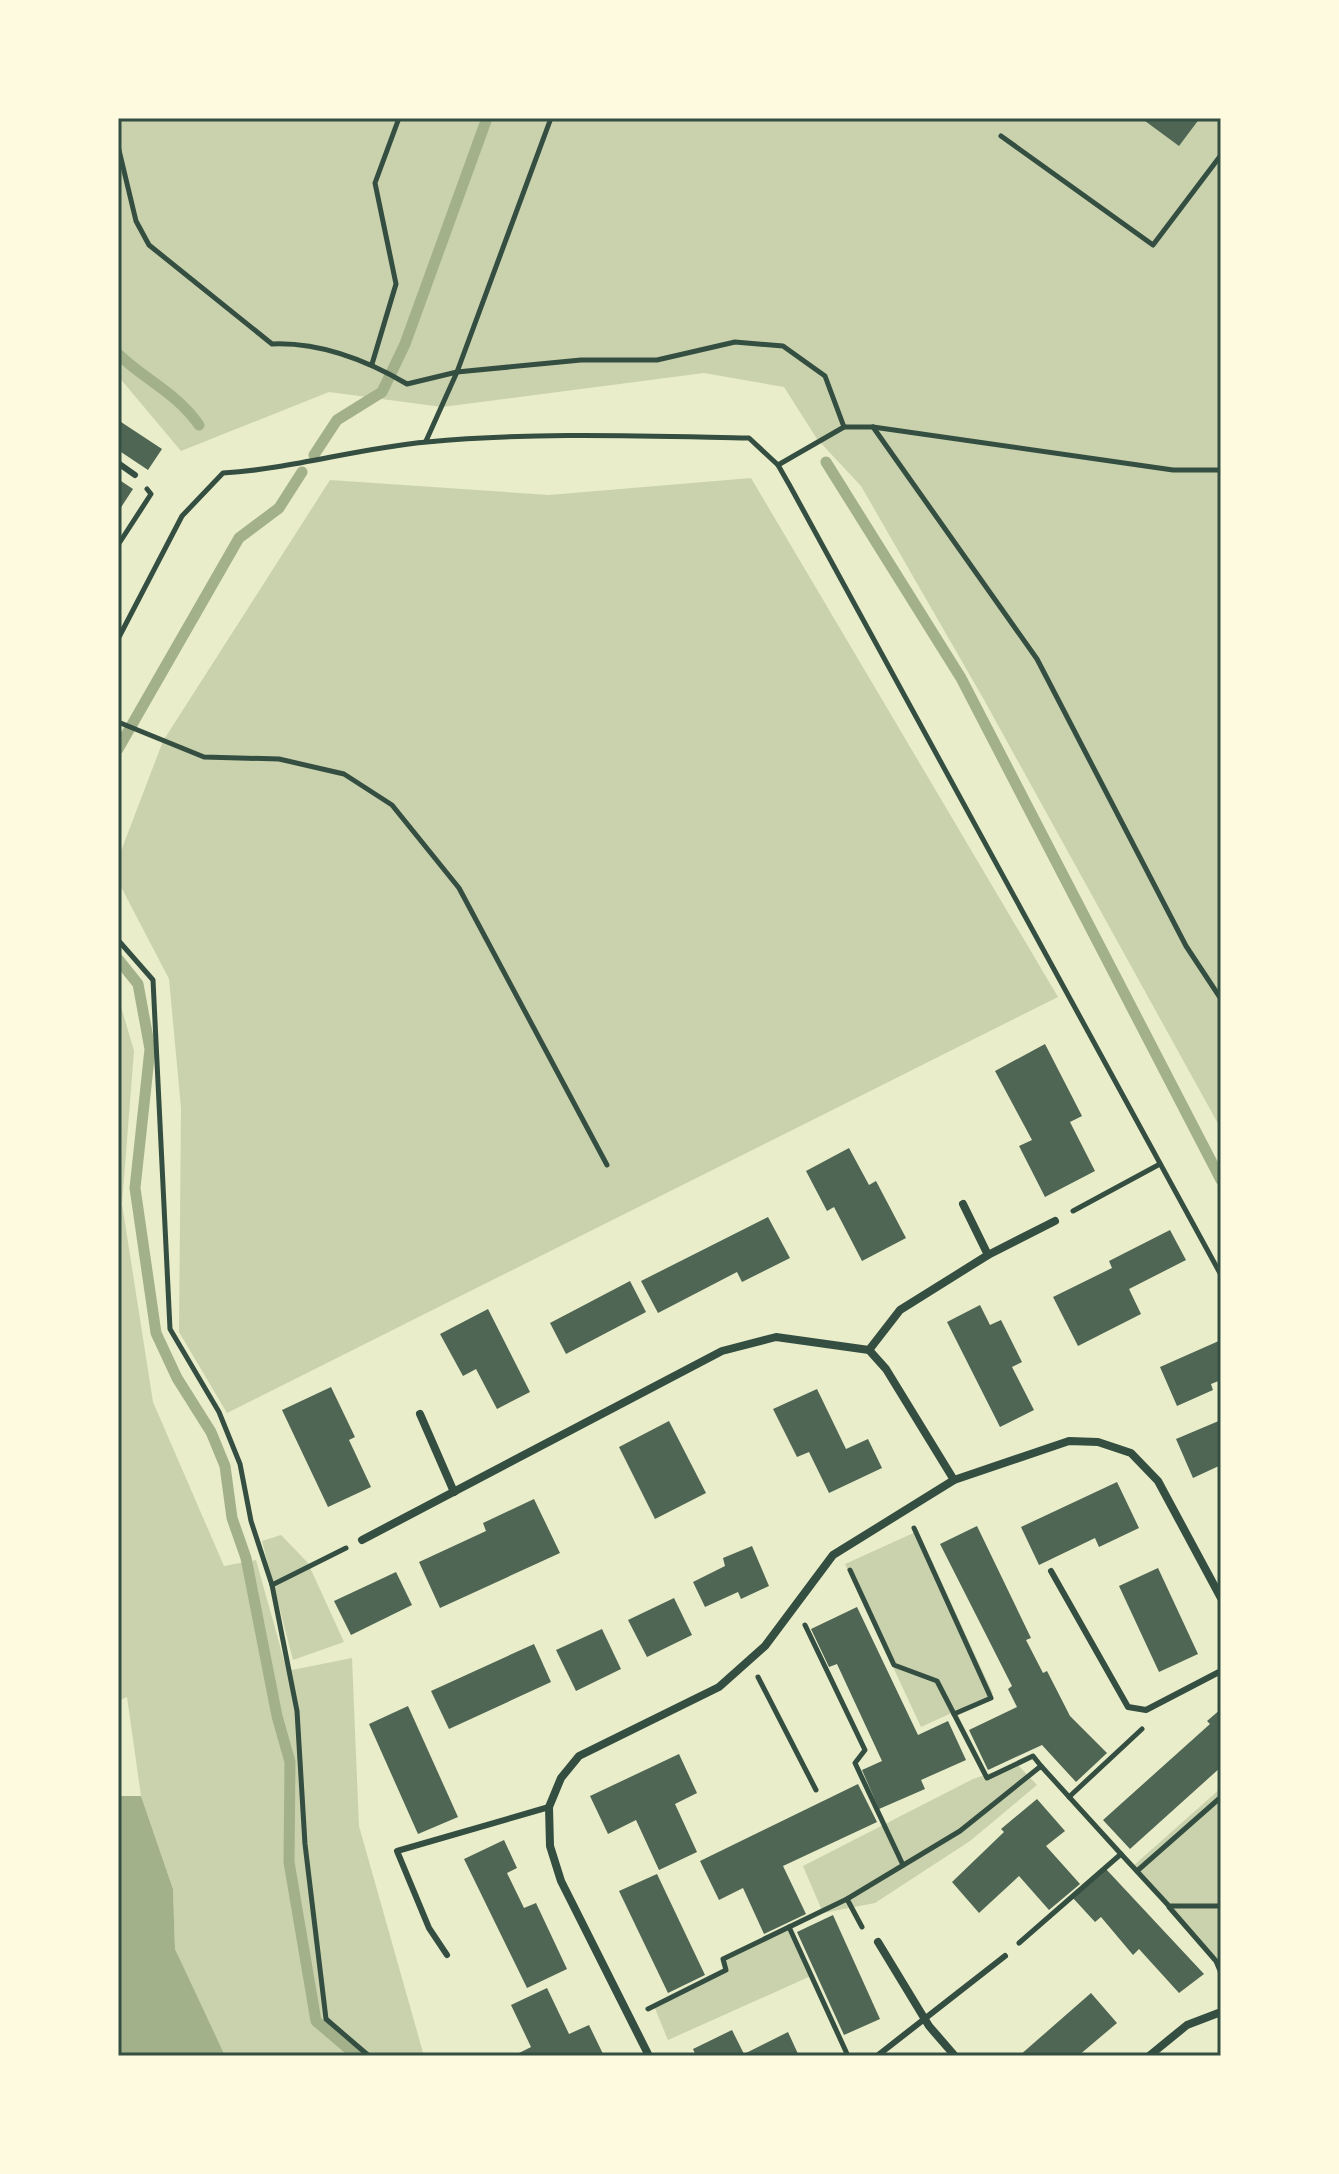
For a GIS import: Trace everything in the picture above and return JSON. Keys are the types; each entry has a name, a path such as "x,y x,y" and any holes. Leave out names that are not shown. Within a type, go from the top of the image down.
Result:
{"street":[{"path":"963,1204 988,1255"},
{"path":"869,1350 900,1310 988,1255 1055,1221"},
{"path":"362,1540 722,1351 776,1337 869,1350 886,1369 954,1480"},
{"path":"420,1414 454,1492"},
{"path":"649,2056 561,1881 550,1846 549,1807 561,1778 579,1756 719,1687 765,1646 833,1555 954,1480 1069,1441 1098,1442 1131,1453 1158,1481 1221,1598"},
{"path":"878,1942 924,2019 955,2056"},
{"path":"1149,2056 1187,2025 1221,2012"}],"lane":[{"path":"118,463 135,475"},
{"path":"1051,1571 1128,1707 1146,1710 1221,1671"},
{"path":"447,1955 429,1928 397,1851 549,1807"},
{"path":"877,2056 1005,1956"}],"path":[{"path":"372,364 396,284 375,183 399,118"},
{"path":"425,442 457,372 551,118"},
{"path":"1001,136 1153,245 1221,155"},
{"path":"118,146 136,221 149,245 272,344 298,343 372,364 407,384 457,372 581,360 657,360 735,342 783,346 825,376 844,427"},
{"path":"778,465 844,427 873,427 1173,470 1221,470"},
{"path":"873,427 1037,659 1186,946 1221,999"},
{"path":"118,639 182,516 223,473 272,470 425,442 594,436 749,438 778,465 1221,1275"},
{"path":"118,545 151,494 135,475"},
{"path":"118,722 204,757 279,759 344,774 392,805 459,888 607,1165"},
{"path":"118,940 153,980 170,1329 219,1412 240,1464 251,1521 272,1585 297,1711 305,1844 326,2019 369,2056"},
{"path":"1055,1221 1160,1164"},
{"path":"906,1510 991,1698 954,1714"},
{"path":"272,1585 362,1540"},
{"path":"841,1550 894,1665 937,1681 987,1778 1033,1756 1169,1906 1216,1961 1221,1973"},
{"path":"795,1605 865,1750 855,1763 903,1865"},
{"path":"749,1660 816,1790"},
{"path":"1069,1797 1146,1724 1146,1710"},
{"path":"630,2018 726,1970 723,1959 847,1899 960,1831 1041,1766"},
{"path":"1137,1871 1221,1797"},
{"path":"1005,1956 1121,1854"},
{"path":"847,1899 871,1943 878,1942"},
{"path":"1169,1906 1221,1906"},
{"path":"789,1927 848,2056"}],"shaded area":[{"path":"118,118 1221,118 1221,1129 983,698 861,486 817,439 784,387 704,373 442,407 329,392 181,451 118,376"},
{"path":"751,478 1058,997 227,1413 179,1332 181,1108 169,979 118,881 118,859 163,741 330,480 549,495"},
{"path":"118,996 134,1051 122,1204 153,1402 224,1566 256,1560 287,1671 352,1658 359,1826 424,2056 222,2056 175,1949 173,1889 141,1796 127,1697 118,1701"},
{"path":"918,1531 993,1694 921,1727 845,1564"},
{"path":"281,1535 308,1563 344,1642 293,1660 262,1541"},
{"path":"1017,1764 1037,1785 970,1841 875,1903 823,1913 803,1866 973,1779"},
{"path":"1221,1788 1221,1971 1132,1867"},
{"path":"118,1796 141,1796 173,1889 175,1949 225,2056 118,2056"},
{"path":"788,1930 811,1976 668,2040 654,2006 727,1970 724,1960"}],"building":[{"path":"1141,118 1200,118 1179,146"},
{"path":"118,420 162,449 148,470 118,450"},
{"path":"118,479 133,489 118,512"},
{"path":"1045,1044 1082,1116 1070,1122 1095,1171 1045,1197 1019,1146 1032,1140 995,1071"},
{"path":"849,1148 869,1185 876,1181 906,1238 862,1261 834,1207 827,1211 806,1171"},
{"path":"768,1217 790,1258 742,1282 737,1272 658,1313 641,1281"},
{"path":"1170,1230 1186,1260 1129,1289 1141,1314 1078,1346 1053,1297 1112,1268 1109,1261"},
{"path":"630,1281 646,1312 566,1354 550,1323"},
{"path":"980,1305 990,1325 1001,1320 1022,1362 1012,1367 1034,1410 1000,1427 947,1322"},
{"path":"488,1309 530,1392 497,1409 476,1369 463,1376 440,1334"},
{"path":"1221,1340 1221,1380 1211,1384 1213,1390 1177,1406 1160,1367"},
{"path":"331,1387 355,1437 349,1440 371,1487 328,1507 282,1410"},
{"path":"817,1389 846,1449 868,1439 882,1468 829,1493 809,1452 797,1457 773,1409"},
{"path":"1221,1420 1221,1465 1193,1478 1176,1439"},
{"path":"669,1421 706,1493 655,1519 619,1447"},
{"path":"1117,1482 1139,1528 1099,1547 1095,1538 1039,1565 1021,1527"},
{"path":"534,1499 560,1553 440,1608 419,1562 486,1531 483,1523"},
{"path":"977,1526 1031,1638 1026,1640 1043,1673 1047,1671 1070,1716 1107,1753 1076,1782 1042,1745 988,1770 969,1730 1017,1707 1008,1689 1012,1686 940,1544"},
{"path":"752,1546 769,1586 741,1599 738,1592 705,1607 693,1582 725,1566 723,1558"},
{"path":"1158,1568 1198,1654 1159,1672 1119,1586"},
{"path":"396,1572 412,1605 351,1635 334,1601"},
{"path":"674,1598 692,1635 647,1657 628,1620"},
{"path":"857,1607 918,1735 948,1721 966,1760 921,1780 925,1789 879,1809 862,1770 882,1761 837,1664 829,1667 811,1629"},
{"path":"602,1629 621,1669 576,1691 556,1650"},
{"path":"534,1644 551,1682 449,1729 431,1691"},
{"path":"408,1706 458,1817 418,1834 369,1724"},
{"path":"1221,1709 1221,1767 1130,1849 1103,1820 1210,1724 1207,1721"},
{"path":"679,1754 697,1793 675,1804 697,1852 659,1870 636,1820 608,1834 590,1796"},
{"path":"858,1784 877,1822 783,1866 806,1914 764,1934 743,1888 719,1900 700,1861"},
{"path":"1037,1799 1065,1831 1046,1846 1080,1884 1049,1910 1019,1876 979,1913 952,1882 1004,1832 1001,1829"},
{"path":"504,1840 517,1868 507,1873 524,1908 536,1903 567,1969 527,1988 464,1859"},
{"path":"1105,1868 1204,1974 1179,1993 1139,1949 1133,1955 1101,1917 1095,1922 1072,1897"},
{"path":"657,1874 705,1975 668,1993 619,1891"},
{"path":"833,1915 880,2019 844,2035 797,1932"},
{"path":"547,1988 569,2034 589,2025 604,2056 513,2056 531,2047 511,2005"},
{"path":"1091,1993 1117,2023 1078,2056 1019,2056"},
{"path":"732,2030 744,2054 788,2032 799,2056 696,2056 693,2049"}],"waterway":[{"path":"314,455 337,420 382,392 405,344 487,118"},
{"path":"118,354 171,395 199,425"},
{"path":"826,462 961,678 1221,1180"},
{"path":"118,749 239,538 279,508 302,472"},
{"path":"118,959 138,984 150,1049 135,1188 156,1333 177,1378 211,1432 225,1466 232,1518 246,1558 277,1716 290,1762 289,1862 316,2021 357,2056"}]}
